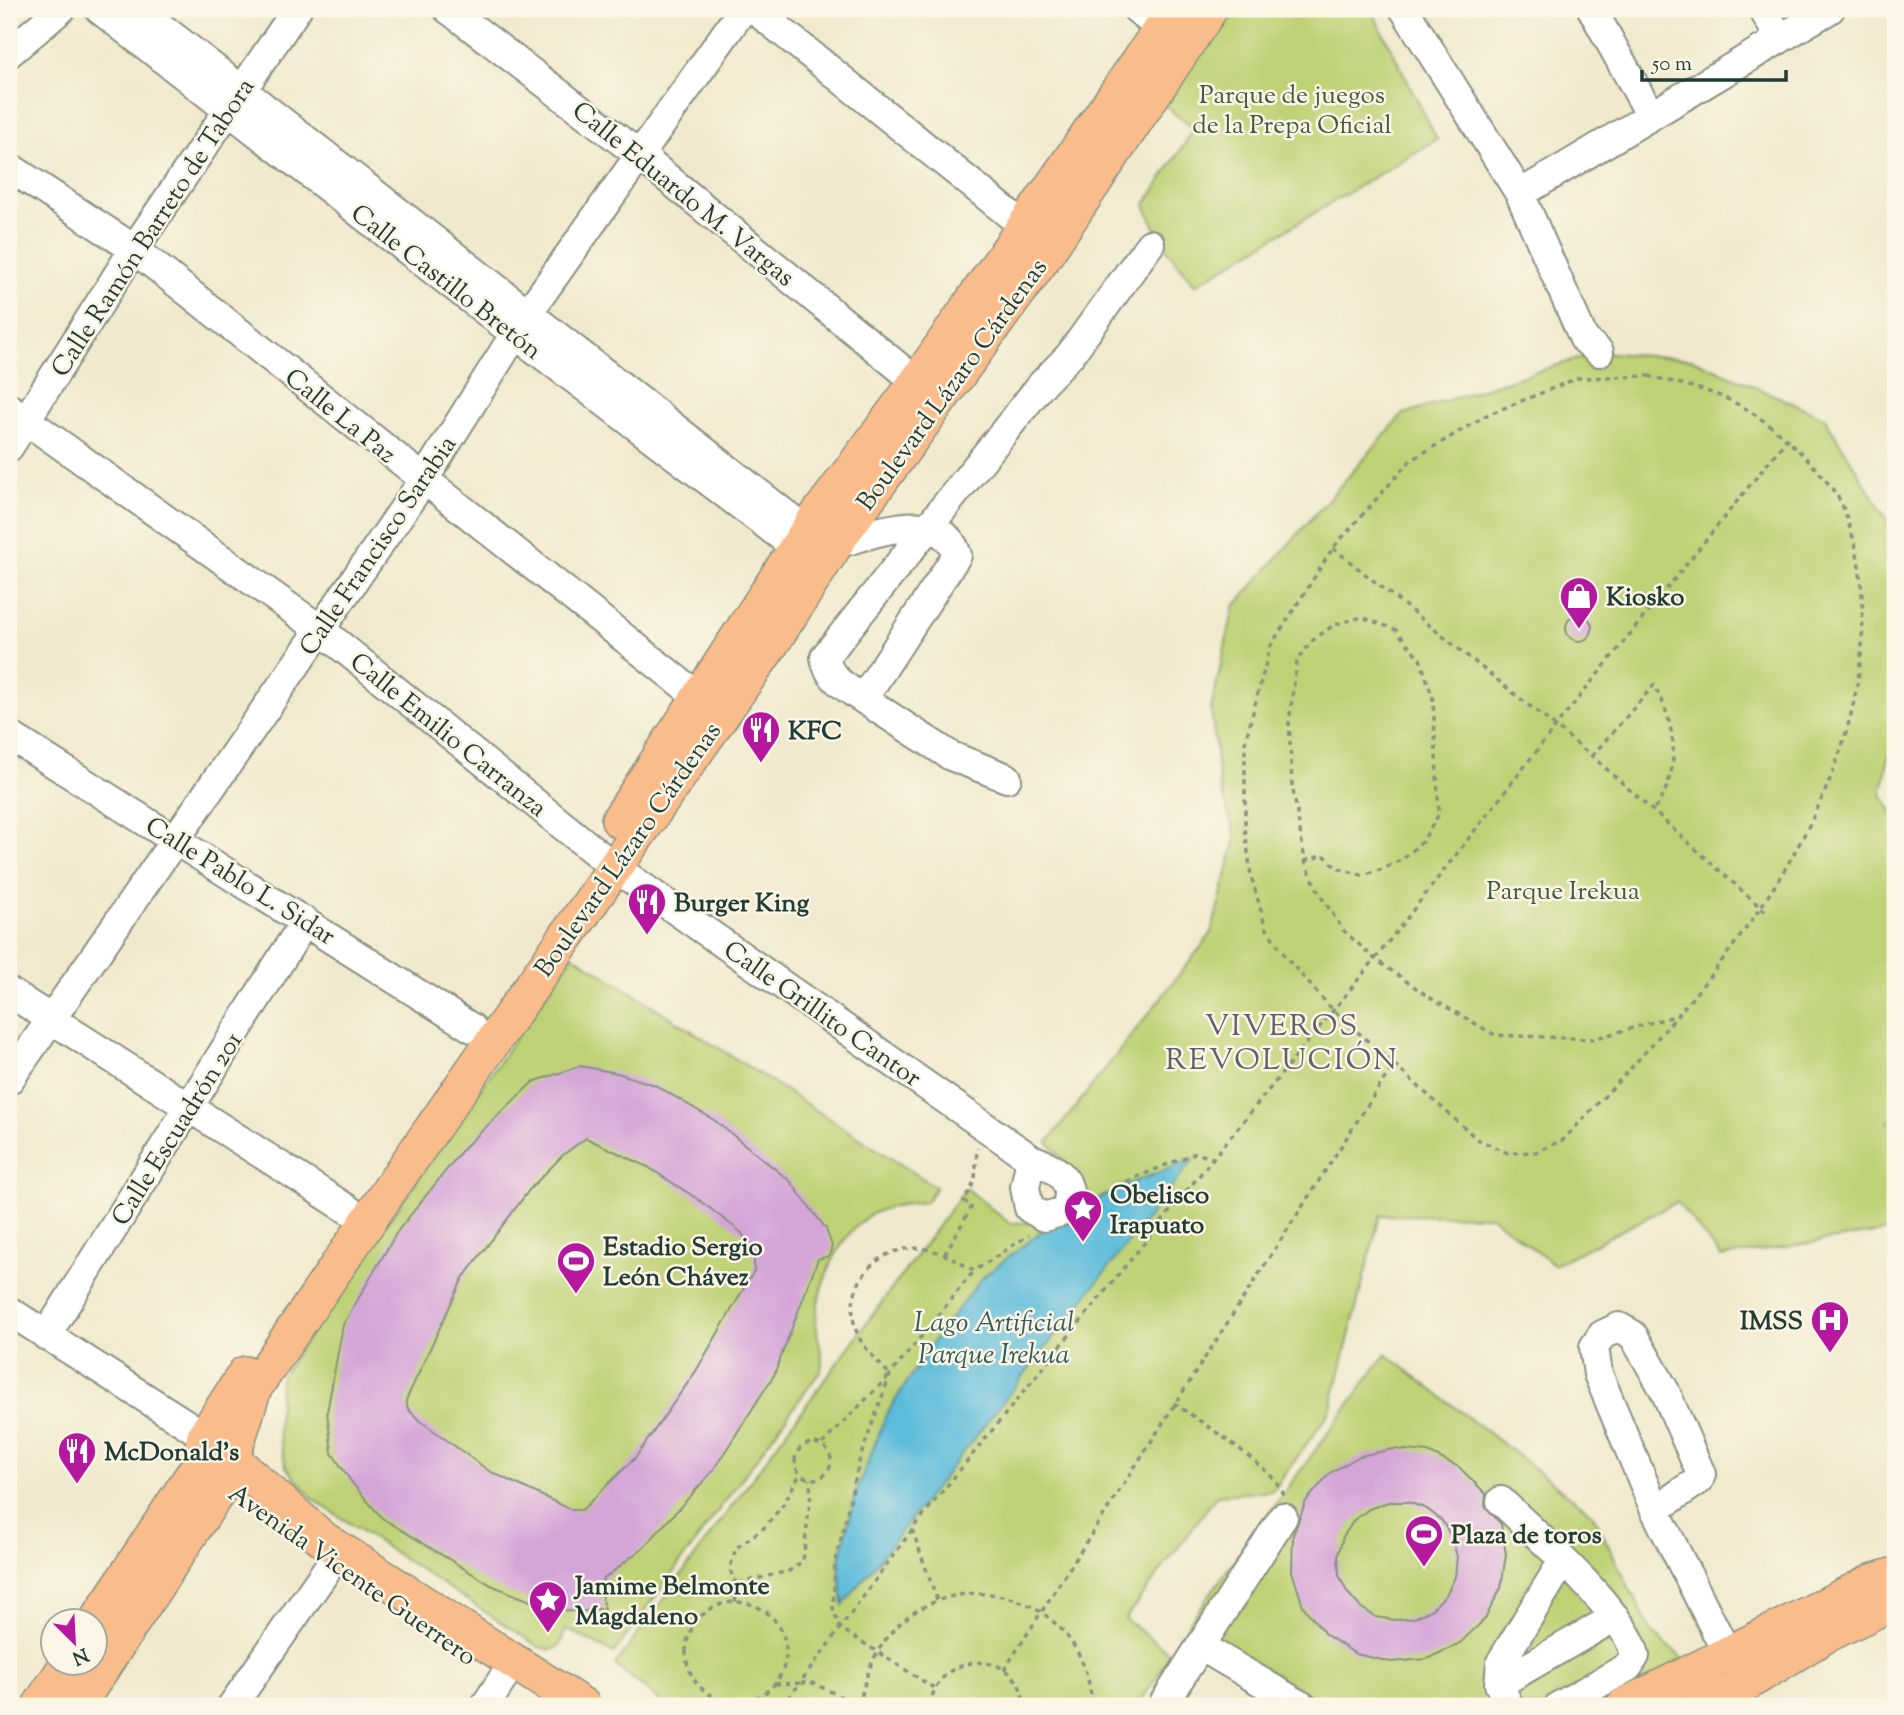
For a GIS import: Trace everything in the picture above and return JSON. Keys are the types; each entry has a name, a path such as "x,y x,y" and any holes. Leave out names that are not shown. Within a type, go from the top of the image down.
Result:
{"main road":[{"name":"Boulevard Lázaro Cárdenas","path":"108,1606 215,1461 349,1210 472,1028 773,641 814,542 1043,258 1210,9"},
{"name":"Boulevard Lázaro Cárdenas","path":"77,1706 254,1388 605,860 701,699 814,542 917,382 1024,226 1158,15"},
{"path":"254,1388 253,1419 257,1449 263,1463 327,1550"},
{"name":"Avenida Vicente Guerrero","path":"215,1461 327,1550 494,1693 541,1706"},
{"name":"Avenida Vicente Guerrero","path":"327,1550 583,1706"},
{"path":"1624,1706 1665,1697 1728,1655 1889,1596"},
{"path":"1698,1706 1733,1691 1889,1596"},
{"path":"1728,1655 1733,1691"},
{"path":"40,1706 60,1676"}],"street":[{"path":"9,53 61,9"},
{"name":"Calle Castillo Bretón","path":"99,9 234,99 522,323 814,542"},
{"name":"Calle Castillo Bretón","path":"138,9 234,99"},
{"name":"Calle Ramón Barreto de Tabora","path":"9,447 17,415 134,249 296,9"},
{"name":"Calle Eduardo M. Vargas","path":"448,9 638,154 917,382"},
{"name":"Calle Francisco Sarabia","path":"9,1080 423,481 522,323 638,154 743,9"},
{"path":"754,9 1024,226"},
{"path":"1404,9 1520,194 1584,339 1599,352"},
{"path":"1592,9 1651,116"},
{"path":"1763,9 1780,39"},
{"path":"1520,194 1830,9"},
{"name":"Calle La Paz","path":"9,167 134,249 701,699"},
{"path":"1007,778 951,756 863,699 835,679 827,669 825,657 1042,384 1070,355 1150,244"},
{"name":"Calle Emilio Carranza","path":"17,415 321,630 605,860"},
{"path":"814,542 901,527 931,526 953,541 957,555 863,699"},
{"name":"Calle Pablo L. Sidar","path":"9,735 472,1028"},
{"name":"Calle Grillito Cantor","path":"605,860 1031,1159"},
{"name":"Calle Escuadrón 201","path":"46,1336 305,921"},
{"path":"9,992 349,1210"},
{"name":"Avenida Vicente Guerrero","path":"9,1311 215,1461"},
{"path":"1655,1510 1699,1480 1701,1474 1665,1391 1633,1335 1619,1327 1602,1335 1594,1347 1598,1374 1655,1510 1728,1655"},
{"path":"1501,1501 1563,1561 1615,1617 1634,1648 1635,1657 1628,1667 1559,1706"},
{"path":"1162,1706 1283,1517"},
{"path":"232,1706 327,1550"},
{"path":"1563,1561 1501,1662 1504,1695 1615,1617"},
{"path":"1202,1647 1302,1706"}],"path":[{"path":"1729,963 1563,1140 1536,1152 1508,1153 1477,1139 1332,1009 1288,960 1266,928 1251,876 1245,828 1245,743 1270,646 1333,548 1410,461 1487,415 1578,378 1649,376 1722,396 1788,438 1837,495 1863,566 1867,592"},
{"path":"782,1706 912,1529 1375,959 1556,726 1788,438"},
{"path":"1333,548 1592,756 1768,914"},
{"path":"1305,861 1324,855 1337,869 1362,875 1382,869 1404,858 1422,842 1439,814 1433,698 1420,659 1396,629 1362,617 1334,625 1313,640 1297,660 1289,722 1292,784 1305,861 1320,893 1343,930 1375,959 1429,997 1495,1035 1592,1039 1684,1013"},
{"path":"1592,756 1654,685 1667,707 1673,737 1672,774 1662,799 1652,810"},
{"path":"1760,924 1775,904"},
{"path":"1004,1670 1039,1611 1394,1064"},
{"path":"945,1254 972,1206 964,1201 975,1180 978,1141 985,1127"},
{"path":"1090,1201 1125,1182 1195,1153 1212,1158"},
{"path":"822,1444 890,1375 974,1271 1036,1231"},
{"path":"890,1375 861,1341 855,1328 853,1298 858,1281 870,1265 887,1254 905,1248 945,1254 974,1271"},
{"path":"890,1375 860,1458 835,1564 833,1609 840,1628 934,1688"},
{"path":"1174,1403 1262,1468 1280,1485 1285,1497 1283,1517"},
{"path":"812,1442 822,1444 829,1452 831,1462 828,1472 819,1478 808,1479 800,1474 795,1464 796,1454 802,1446 812,1442"},
{"path":"800,1474 783,1505 765,1527 736,1548 730,1568 733,1580 738,1583 789,1571 803,1561 811,1492 808,1479"},
{"path":"912,1529 937,1600"},
{"path":"735,1602 738,1583"},
{"path":"775,1684 786,1658 781,1630 762,1609 735,1602 714,1608 697,1620 686,1647 691,1674 699,1686 723,1701 751,1700 775,1684 800,1683 813,1684 860,1706 865,1677 877,1650 892,1629 913,1612 937,1600 963,1594 989,1594 1015,1600 1039,1611 1063,1631 1080,1657 1090,1686 1092,1706"},
{"path":"930,1706 934,1688 943,1675 957,1666 973,1661 989,1663 1004,1670 1017,1684 1023,1706"},
{"path":"842,1706 844,1698"}],"green space":[{"name":"Parque de juegos de la Prepa Oficial","path":"1233,9 1371,9 1437,139 1195,285 1162,243 1145,205 1194,129 1161,102"},
{"name":"Parque Irekua","path":"1599,352 1692,359 1824,417 1893,529 1895,728 1881,794 1895,816 1895,1117 1888,1122 1895,1130 1895,1230 1721,1257 1677,1202 1554,1265 1491,1216 1380,1215 1330,1411 1273,1491 1217,1495 1125,1619 1171,1654 1138,1706 667,1706 615,1665 966,1188 1009,1223 1047,1222 1080,1180 1048,1142 1211,934 1236,838 1220,786 1211,709 1234,607 1403,414"},
{"name":"Estadio Sergio León Chávez","path":"573,955 936,1187 926,1202 891,1207 872,1214 860,1222 840,1247 832,1261 817,1308 821,1370 614,1653 566,1629 559,1646 551,1650 539,1647 314,1500 286,1467 278,1431 280,1378"},
{"name":"Plaza de toros","path":"1386,1354 1592,1513 1651,1631 1684,1659 1596,1706 1327,1706 1188,1624"}],"water":[{"name":"Lago Artificial Parque Irekua","path":"1194,1159 843,1605 839,1563 854,1498 886,1415 938,1334 983,1277 1055,1221 1126,1185"}],"building":[{"name":"Kiosko","path":"1579,615 1588,619 1592,628 1588,637 1579,641 1570,637 1566,628 1570,619"},
{"path":"580,1066 617,1073 655,1085 714,1120 790,1181 826,1229 832,1246 829,1256 818,1259 774,1375 712,1472 646,1545 599,1583 604,1608 578,1612 545,1607 491,1585 382,1518 352,1483 332,1453 327,1412 343,1325 397,1232 464,1148 533,1082","holes":["586,1138 648,1167 699,1200 742,1233 754,1255 754,1271 696,1371 635,1458 582,1510 572,1510 489,1471 419,1420 408,1409 406,1400 463,1278 530,1189 563,1155"]},
{"path":"1393,1449 1428,1452 1459,1467 1486,1494 1485,1506 1501,1524 1506,1554 1501,1588 1485,1619 1460,1643 1427,1659 1391,1662 1356,1654 1325,1634 1303,1606 1292,1571 1293,1535 1306,1501 1330,1473 1360,1456","holes":["1388,1502 1408,1502 1427,1509 1442,1521 1452,1538 1457,1557 1455,1577 1446,1595 1432,1609 1415,1618 1395,1620 1376,1617 1360,1607 1347,1592 1339,1575 1338,1555 1343,1537 1354,1520 1369,1509"]}],"place":[{"name":"Kiosko","path":"1579,630"},
{"name":"KFC","path":"761,764"},
{"name":"Burger King","path":"647,936"},
{"name":"Obelisco Irapuato","path":"1083,1243"},
{"name":"Estadio Sergio León Chávez","path":"576,1295"},
{"name":"IMSS","path":"1830,1354"},
{"name":"McDonald's","path":"77,1485"},
{"name":"Plaza de toros","path":"1424,1568"},
{"name":"Jamime Belmonte Magdaleno","path":"548,1634"}],"district":[{"name":"VIVEROS REVOLUCIÓN","path":"1282,1042"}]}
